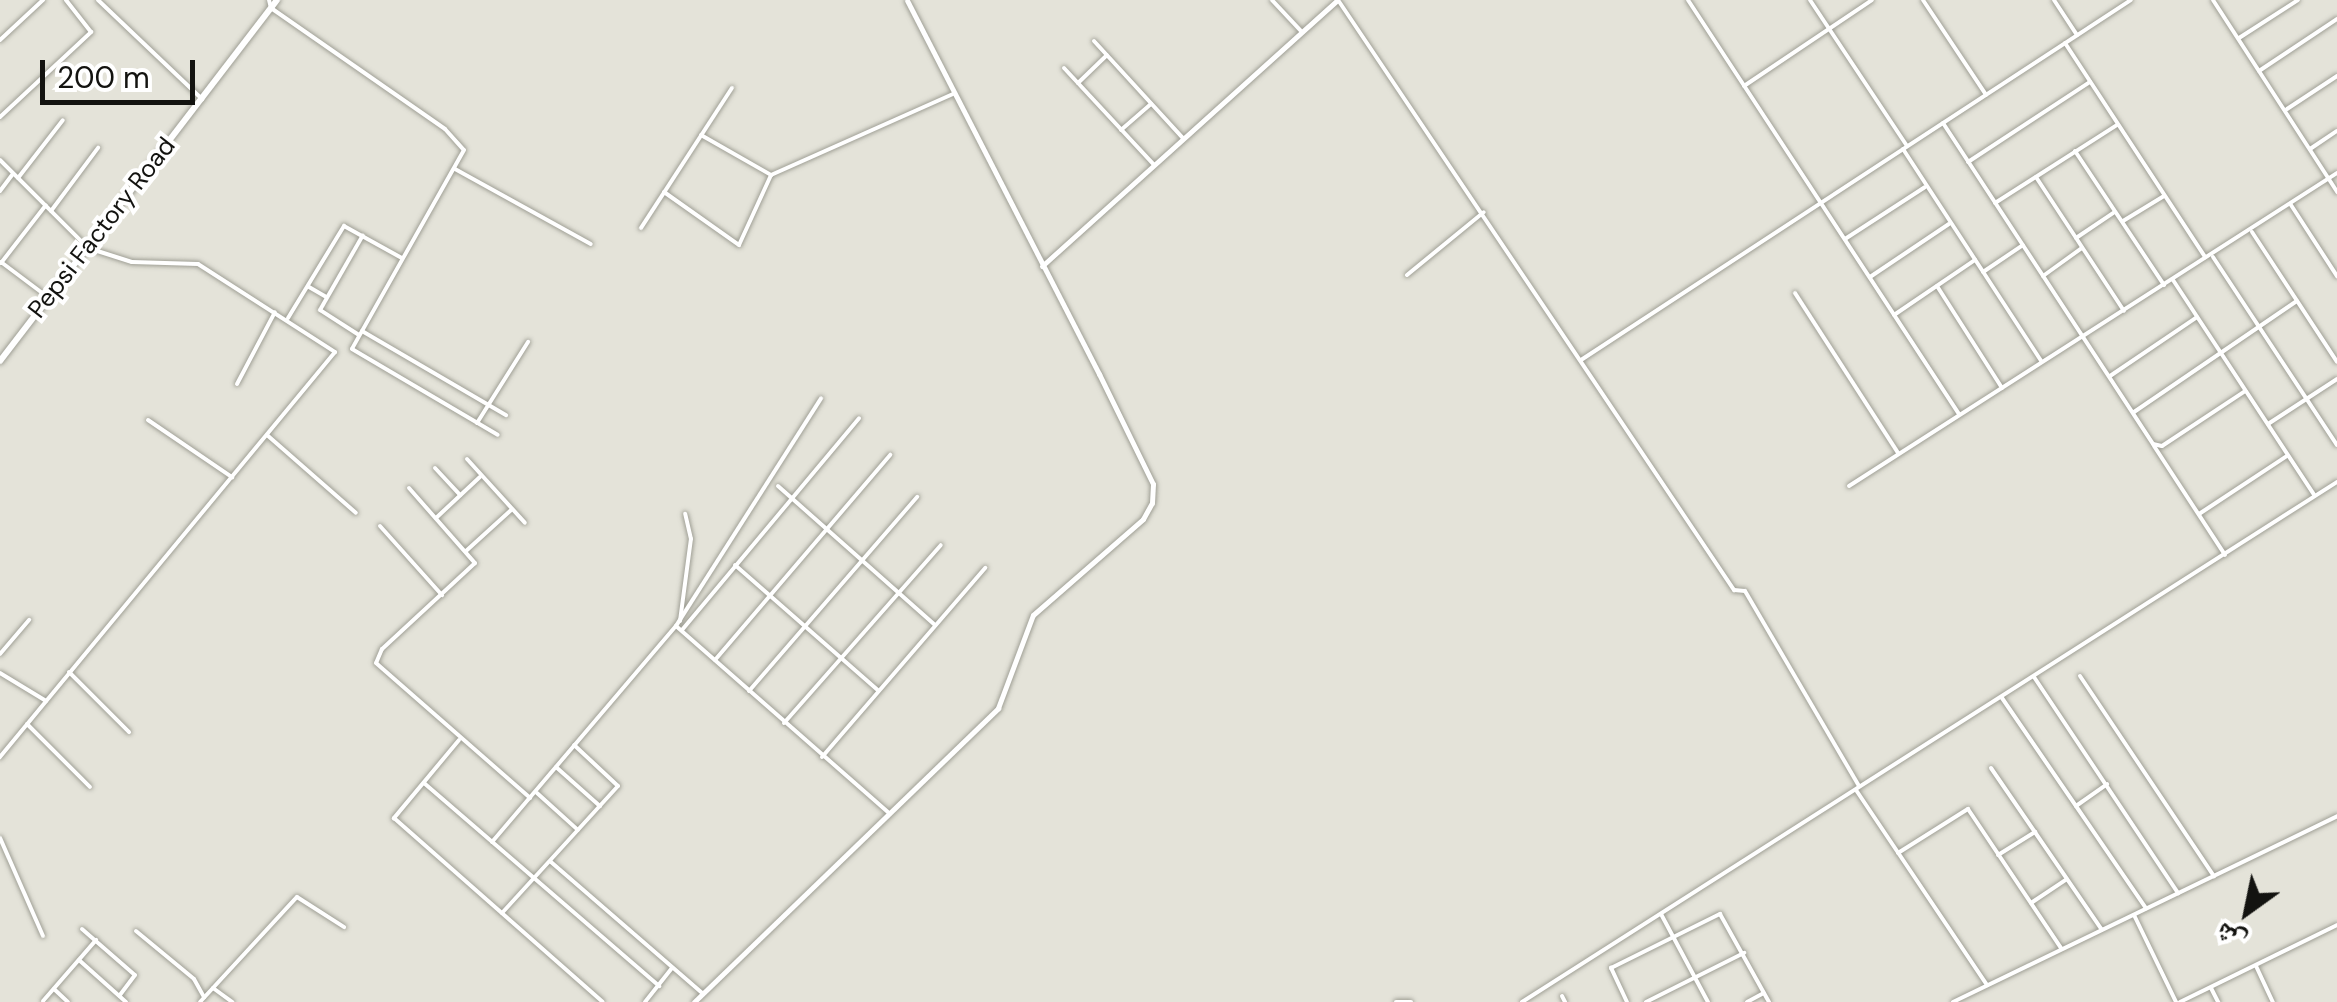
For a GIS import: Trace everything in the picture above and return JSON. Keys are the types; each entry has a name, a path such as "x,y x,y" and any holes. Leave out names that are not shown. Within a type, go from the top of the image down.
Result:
{"main road":[{"name":"Pepsi Factory Road","path":"0,361 272,3"}],"street":[{"path":"0,40 43,0"},
{"path":"0,117 91,32 66,0"},
{"path":"98,0 202,99"},
{"path":"694,1002 1002,702 1034,615 1144,518 1152,503 1153,484 907,0"},
{"path":"1272,0 1301,32"},
{"path":"1042,266 1338,0 1484,212 1734,590 1744,591 1898,854 1988,985"},
{"path":"1688,0 1960,414"},
{"path":"1810,0 2042,362"},
{"path":"1744,86 1872,0"},
{"path":"1923,0 1986,94"},
{"path":"2054,0 2077,35"},
{"path":"1580,360 2131,0"},
{"path":"2238,38 2298,0"},
{"path":"2215,1 2337,192"},
{"path":"272,3 445,129 464,153 402,258 354,351 498,435"},
{"path":"2259,71 2337,18"},
{"path":"1094,41 1183,138"},
{"path":"2065,43 2164,196 2258,325 2337,445"},
{"path":"1078,83 1107,55"},
{"path":"1064,68 1154,165"},
{"path":"2285,110 2337,76"},
{"path":"1968,162 2090,82"},
{"path":"642,228 732,88"},
{"path":"664,192 738,245 771,174 955,94"},
{"path":"1121,130 1151,104"},
{"path":"0,191 63,120"},
{"path":"1943,123 2226,554"},
{"path":"1995,203 2117,125"},
{"path":"2310,149 2337,131"},
{"path":"702,135 771,174"},
{"path":"51,211 98,148"},
{"path":"2075,151 2164,286"},
{"path":"0,160 88,248 132,262 198,264 334,352 27,724 3,748 0,757"},
{"path":"456,169 591,244"},
{"path":"1848,486 2337,172"},
{"path":"2036,177 2124,311"},
{"path":"1845,239 1927,186"},
{"path":"2123,222 2164,196"},
{"path":"2290,204 2337,276"},
{"path":"46,205 1,262 49,298"},
{"path":"1407,276 1484,212"},
{"path":"2076,238 2115,212"},
{"path":"1870,277 1950,224"},
{"path":"287,320 342,227 402,258"},
{"path":"2250,230 2337,362"},
{"path":"363,235 326,298 322,312 506,415"},
{"path":"1983,272 2022,245"},
{"path":"2043,276 2082,248"},
{"path":"1894,316 1976,260"},
{"path":"2173,280 2315,496"},
{"path":"307,286 326,298"},
{"path":"1937,286 2002,388"},
{"path":"1795,293 1898,454"},
{"path":"2134,412 2297,301"},
{"path":"237,384 275,312"},
{"path":"2110,376 2197,316"},
{"path":"477,423 528,342"},
{"path":"2268,424 2337,379"},
{"path":"2153,444 2162,446 2245,390"},
{"path":"679,626 821,398"},
{"path":"492,842 859,418"},
{"path":"148,420 232,477"},
{"path":"266,435 356,513"},
{"path":"714,660 890,455"},
{"path":"2199,514 2288,455"},
{"path":"467,459 525,523"},
{"path":"436,468 460,495"},
{"path":"436,518 482,476"},
{"path":"1523,1002 2337,482"},
{"path":"778,486 934,625"},
{"path":"409,488 466,551 474,567 375,658 460,739 530,798"},
{"path":"749,690 917,497"},
{"path":"466,551 512,509"},
{"path":"679,626 688,594 692,538 685,514"},
{"path":"380,526 442,595"},
{"path":"784,722 941,545"},
{"path":"735,565 878,690"},
{"path":"822,756 984,568"},
{"path":"688,594 695,598"},
{"path":"0,654 29,620"},
{"path":"679,626 888,812"},
{"path":"69,672 129,732"},
{"path":"0,673 46,700"},
{"path":"2080,676 2214,876"},
{"path":"2034,677 2178,892"},
{"path":"2001,698 2146,908"},
{"path":"27,724 90,787"},
{"path":"460,739 394,818 602,1002"},
{"path":"502,913 618,783 574,745"},
{"path":"556,767 600,806"},
{"path":"1991,768 2102,930"},
{"path":"422,781 659,986"},
{"path":"2076,806 2107,784"},
{"path":"535,791 578,830"},
{"path":"1898,854 1967,809 2062,949"},
{"path":"1953,1002 1967,999 1988,985 2337,816"},
{"path":"1998,855 2034,832"},
{"path":"0,838 43,936"},
{"path":"549,860 702,993"},
{"path":"2030,903 2067,879"},
{"path":"202,1000 301,895 344,927"},
{"path":"1660,913 1708,1002"},
{"path":"1617,1002 1625,1000 1611,969 1722,915 1769,1002"},
{"path":"2134,915 2178,1002 2337,925"},
{"path":"82,928 136,978 120,996"},
{"path":"136,931 199,984 202,1000"},
{"path":"43,1001 96,940"},
{"path":"1646,1002 1744,954"},
{"path":"79,960 126,1002"},
{"path":"2256,965 2273,1002"},
{"path":"645,1002 672,968"},
{"path":"2211,987 2218,1002"},
{"path":"213,988 232,1002"},
{"path":"54,989 68,1002"},
{"path":"1747,1002 1764,993"},
{"path":"1396,1002 1410,1002"}]}
